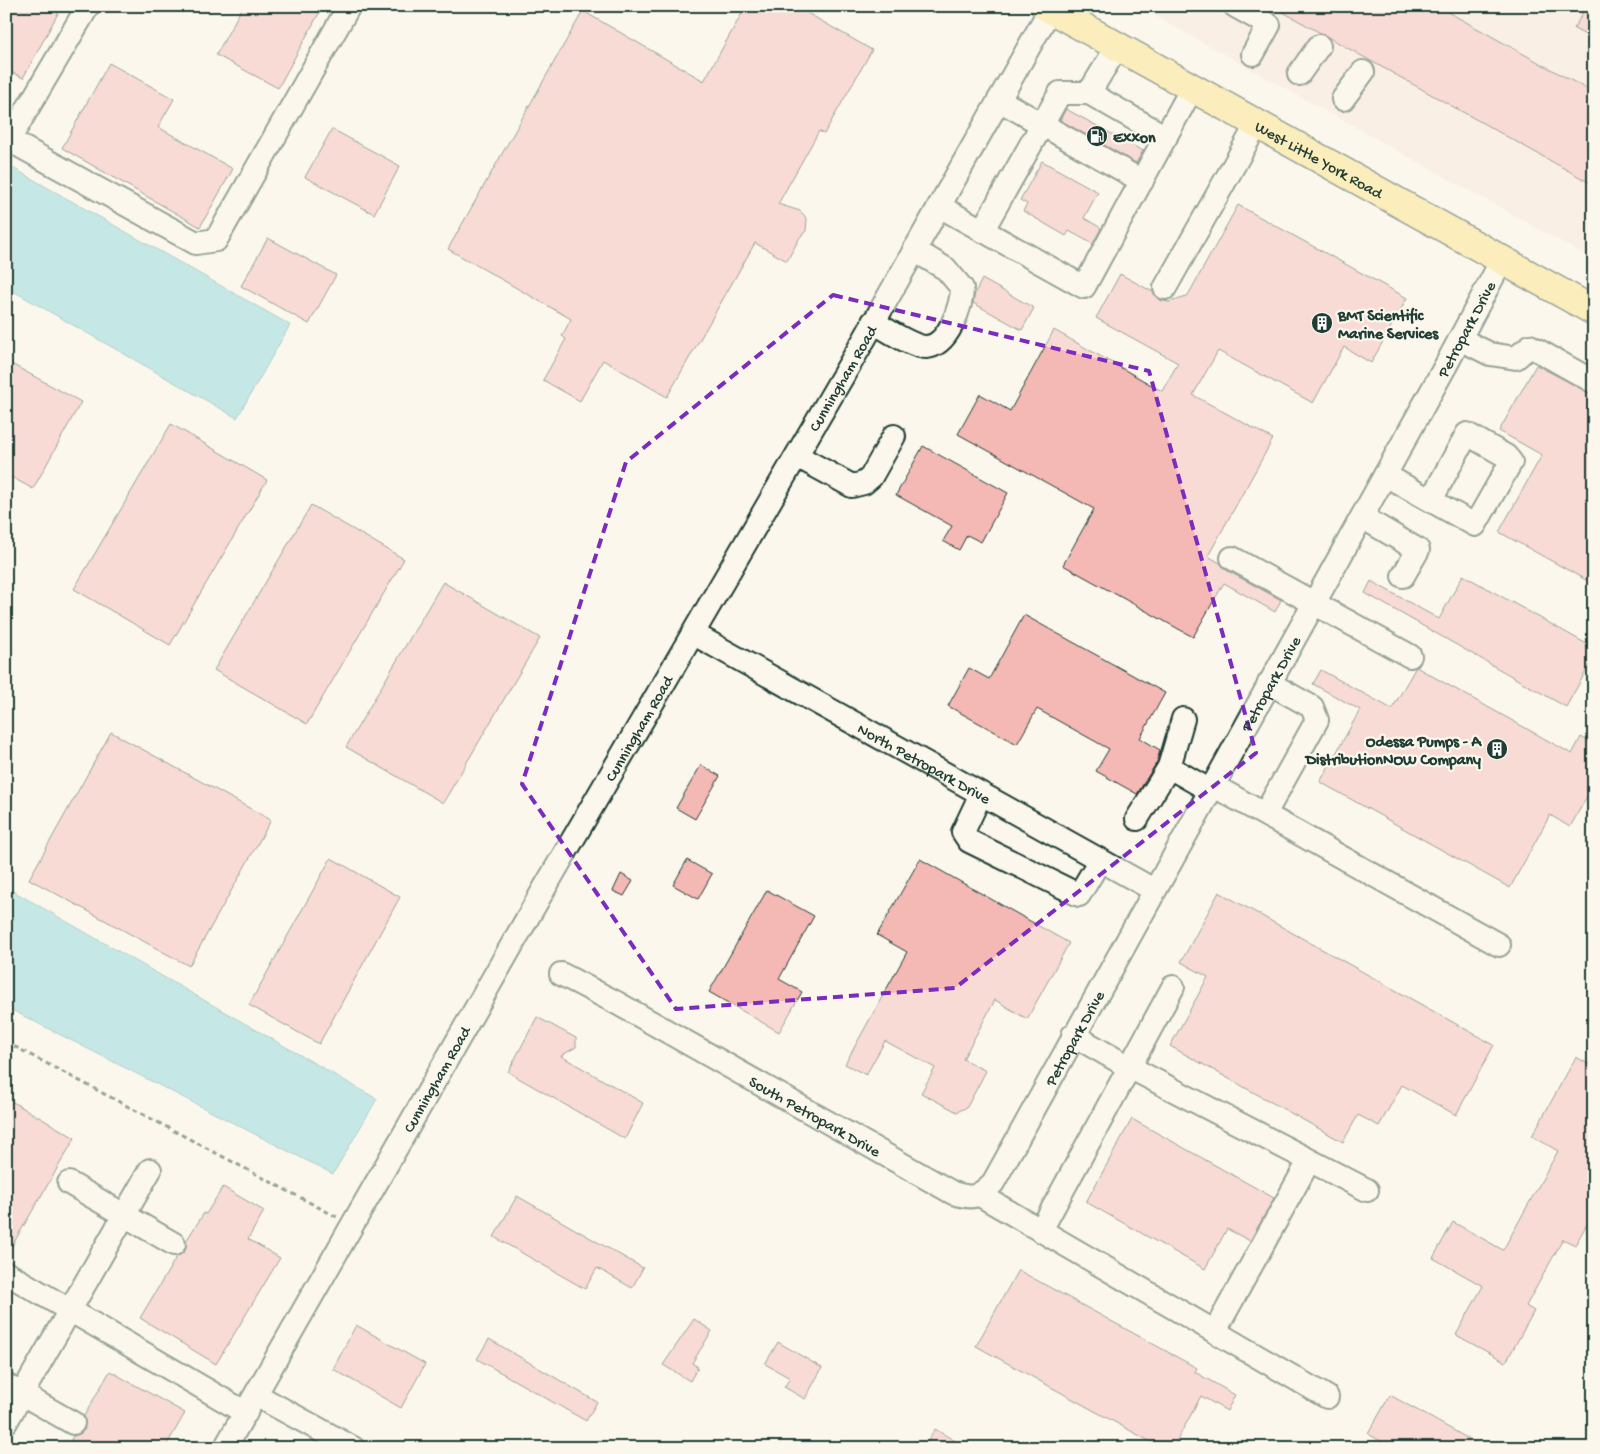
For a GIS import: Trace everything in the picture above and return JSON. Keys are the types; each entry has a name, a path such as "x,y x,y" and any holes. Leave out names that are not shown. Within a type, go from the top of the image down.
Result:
{"main road":[{"name":"West Little York Road","path":"1049,7 1117,47 1594,311"}],"street":[{"path":"88,6 8,139 196,243 216,240 349,6"},
{"path":"1235,6 1269,25 1253,54"},
{"name":"Cunningham Road","path":"226,1448 544,889 874,322 1049,7"},
{"path":"1299,74 1319,46"},
{"path":"1089,93 1117,47"},
{"path":"1343,99 1363,72"},
{"path":"939,206 1084,287 1192,88"},
{"path":"982,231 1060,93 1089,93 1166,136"},
{"path":"999,100 1142,181"},
{"path":"1165,288 1258,124"},
{"path":"874,322 906,340 926,347 936,344 944,336 954,320 962,301 962,288 946,269 914,250"},
{"name":"Petropark Drive","path":"980,1195 992,1184 1034,1104 1386,475 1502,260"},
{"path":"1460,339 1490,354 1516,358 1530,346 1594,382"},
{"path":"797,456 852,486 858,485 871,478 894,436"},
{"path":"1386,475 1431,500"},
{"path":"1362,517 1418,550 1402,576"},
{"path":"1232,558 1410,656"},
{"name":"North Petropark Drive","path":"694,634 1154,890"},
{"path":"1265,814 1317,720 1312,707 1269,683"},
{"path":"1137,819 1169,766 1183,719"},
{"path":"1169,766 1265,814 1499,945"},
{"path":"981,794 963,832 969,841 1079,895 1100,860"},
{"name":"South Petropark Drive","path":"561,974 617,1003 952,1193 969,1198 980,1195"},
{"path":"1041,1230 1173,987"},
{"path":"1073,1035 1130,1067 1367,1190"},
{"path":"1215,1331 1309,1160"},
{"path":"6,1422 14,1389 70,1310 150,1170"},
{"path":"69,1183 174,1244"},
{"path":"980,1195 1327,1396"},
{"path":"6,1273 70,1310 251,1404 353,1448"},
{"path":"14,1389 73,1423"}],"path":[{"path":"6,1042 353,1226"}],"highlighted area":[{"path":"833,295 1149,371 1256,753 955,988 676,1009 522,784 626,462"}],"shaded area":[{"path":"1137,6 1594,6 1594,260 1178,29"}],"water":[{"path":"6,164 290,325 237,418 6,287"},
{"path":"6,887 377,1099 333,1174 6,1007"}],"building":[{"path":"6,6 62,6 23,78 6,69"},
{"path":"243,6 323,6 278,88 216,55"},
{"path":"746,6 795,6 872,50 824,134 819,131 778,204 800,211 807,220 806,231 800,237 787,261 755,243 667,397 603,360 580,401 543,380 566,339 562,336 571,319 448,249 583,11 704,81"},
{"path":"1272,6 1437,6 1594,93 1594,185"},
{"path":"1586,6 1594,6 1594,39 1574,29"},
{"path":"109,63 174,99 158,127 233,169 200,227 62,148"},
{"name":"Exxon","path":"1066,109 1143,151 1136,163 1060,120"},
{"path":"332,129 400,166 374,214 305,177"},
{"path":"1042,161 1098,192 1084,218 1101,228 1093,244 1069,231 1066,236 1023,211 1027,204 1020,200"},
{"path":"1238,205 1407,298 1371,363 1344,347 1313,403 1218,351 1193,395 1273,439 1208,556 1220,563 1226,570 1281,600 1275,612 1224,583 1193,637 1063,565 1094,509 958,434 980,394 1010,411 1054,330 1162,391 1178,363 1096,318 1120,274 1153,292 1159,300 1169,302 1187,297"},
{"path":"268,238 336,275 309,324 241,286"},
{"path":"982,279 1034,308 1022,330 973,303 975,293"},
{"path":"6,361 81,402 33,489 6,474"},
{"path":"1536,365 1594,395 1594,565 1586,580 1499,532 1542,455 1499,431"},
{"path":"171,424 267,480 170,645 74,589"},
{"path":"923,446 1008,493 981,542 967,535 959,550 943,541 952,526 896,495"},
{"path":"311,505 404,559 307,724 214,670"},
{"path":"1463,575 1594,648 1594,657 1566,707 1365,593 1371,581 1439,619"},
{"path":"443,582 540,638 443,803 346,747"},
{"path":"1024,615 1165,693 1140,738 1160,750 1157,762 1137,794 1096,771 1109,749 1037,709 1017,744 948,706 969,668 989,679"},
{"path":"1416,667 1572,754 1581,737 1594,744 1594,784 1570,827 1550,815 1510,888 1320,782 1360,710 1313,684 1321,670 1392,709"},
{"path":"111,732 271,820 189,966 29,879"},
{"path":"701,765 720,776 695,819 676,808"},
{"path":"331,858 400,897 319,1044 249,1005"},
{"path":"920,859 1069,943 1027,1019 995,1000 963,1059 986,1071 967,1107 957,1112 921,1093 935,1068 885,1041 866,1075 845,1064 907,952 877,935"},
{"path":"687,860 712,874 698,899 673,885"},
{"path":"621,874 633,881 624,896 613,891"},
{"path":"767,890 814,916 779,979 802,992 779,1032 709,992"},
{"path":"1219,892 1494,1045 1456,1115 1402,1085 1379,1126 1358,1115 1343,1142 1170,1046 1208,977 1181,962"},
{"path":"537,1017 576,1038 576,1047 561,1056 643,1103 625,1139 508,1072"},
{"path":"1576,1057 1594,1067 1594,1212 1575,1245 1563,1239 1526,1306 1534,1311 1506,1362 1456,1335 1483,1286 1433,1258 1453,1222 1503,1250 1558,1151 1532,1136"},
{"path":"6,1098 75,1138 6,1256"},
{"path":"1132,1119 1274,1198 1250,1241 1227,1229 1205,1269 1086,1202"},
{"path":"223,1187 264,1211 248,1239 280,1258 216,1364 140,1318 177,1256 185,1251 186,1241"},
{"path":"517,1196 643,1268 632,1288 597,1268 585,1289 494,1237"},
{"path":"1018,1270 1197,1368 1195,1372 1235,1395 1227,1411 1201,1396 1173,1448 1162,1448 976,1346"},
{"path":"694,1319 712,1331 692,1363 698,1367 690,1381 663,1365"},
{"path":"356,1325 425,1364 401,1408 333,1369"},
{"path":"489,1339 597,1402 586,1421 477,1359"},
{"path":"778,1342 822,1368 805,1399 784,1387 790,1378 765,1364"},
{"path":"110,1371 185,1413 165,1448 67,1448 73,1436 80,1434 85,1429 84,1416"},
{"path":"1390,1395 1485,1448 1393,1448 1368,1434"},
{"path":"935,1429 967,1448 924,1448"}],"place":[{"name":"Exxon","path":"1097,136"},
{"name":"BMT Scientific Marine Services","path":"1322,323"},
{"name":"Odessa Pumps - A DistributionNOW Company","path":"1497,749"}]}
